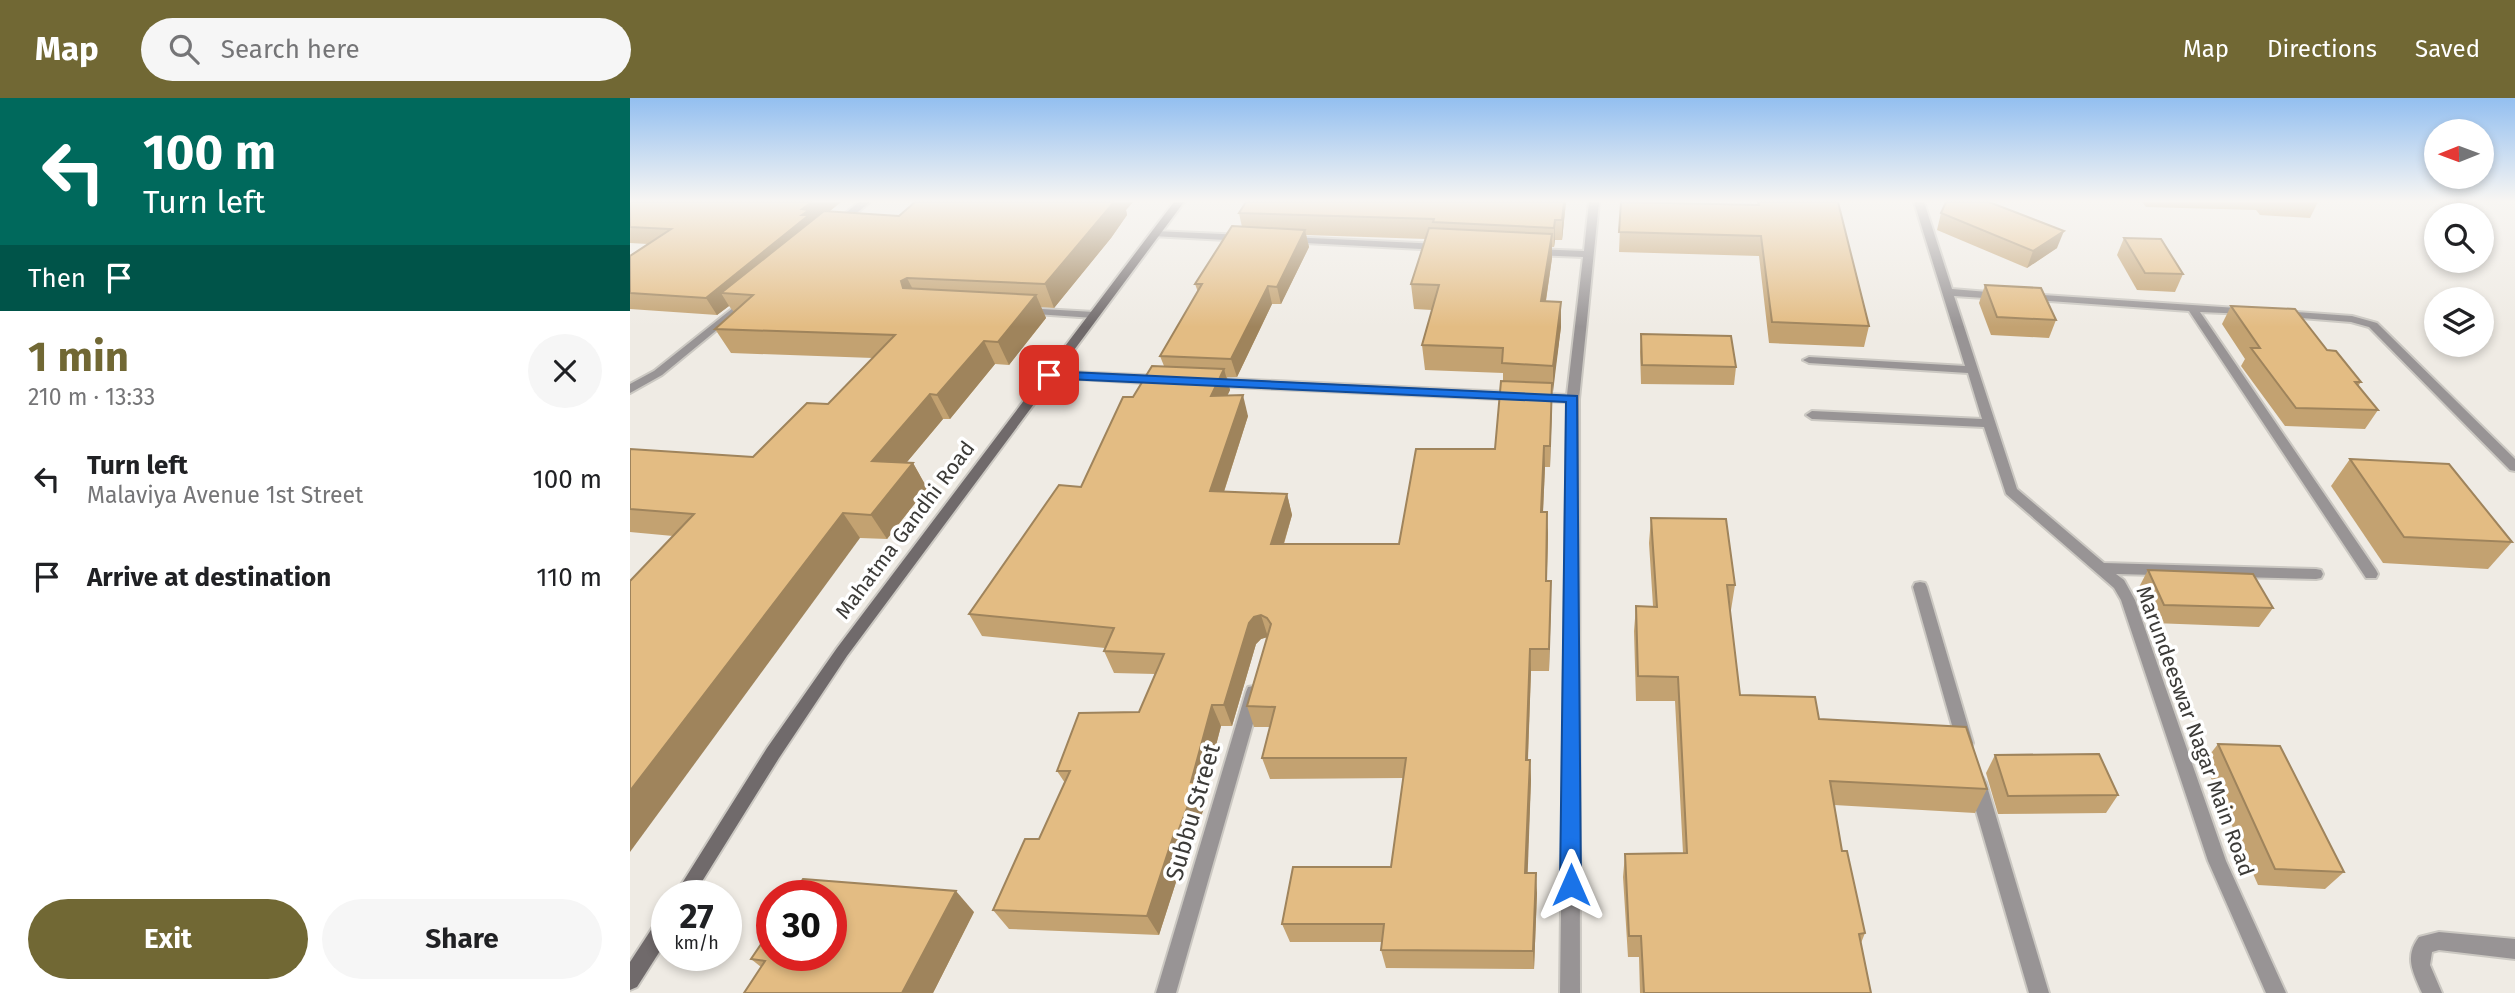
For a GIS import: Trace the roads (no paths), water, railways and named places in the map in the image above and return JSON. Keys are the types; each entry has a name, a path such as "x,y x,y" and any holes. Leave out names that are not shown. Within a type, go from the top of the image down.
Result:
{"main road":[{"name":"Mahatma Gandhi Road","path":"693,880 773,753 842,652 1147,244"},
{"path":"630,980 651,947"}],"street":[{"path":"1359,244 1448,248"},
{"path":"1570,993 1573,398 1589,244"},
{"name":"Marundeeswar Nagar Main Road","path":"1933,244 2011,491 2119,584 2129,600 2217,861 2276,993"},
{"path":"1518,251 1588,254"},
{"path":"630,389 658,373 762,288"},
{"path":"1949,292 2258,312"},
{"path":"2192,308 2371,574"},
{"path":"1013,311 1094,315"},
{"path":"2271,313 2362,321 2380,331 2515,467"},
{"path":"1809,360 1974,370"},
{"path":"1049,375 1173,381"},
{"path":"1200,382 1573,398"},
{"path":"1812,415 1991,423"},
{"path":"2100,568 2316,574"},
{"path":"1920,587 2039,993"},
{"name":"Subbu Street","path":"1166,993 1260,672"},
{"path":"2432,993 2420,965 2420,952 2427,944 2440,941 2515,949"}]}
